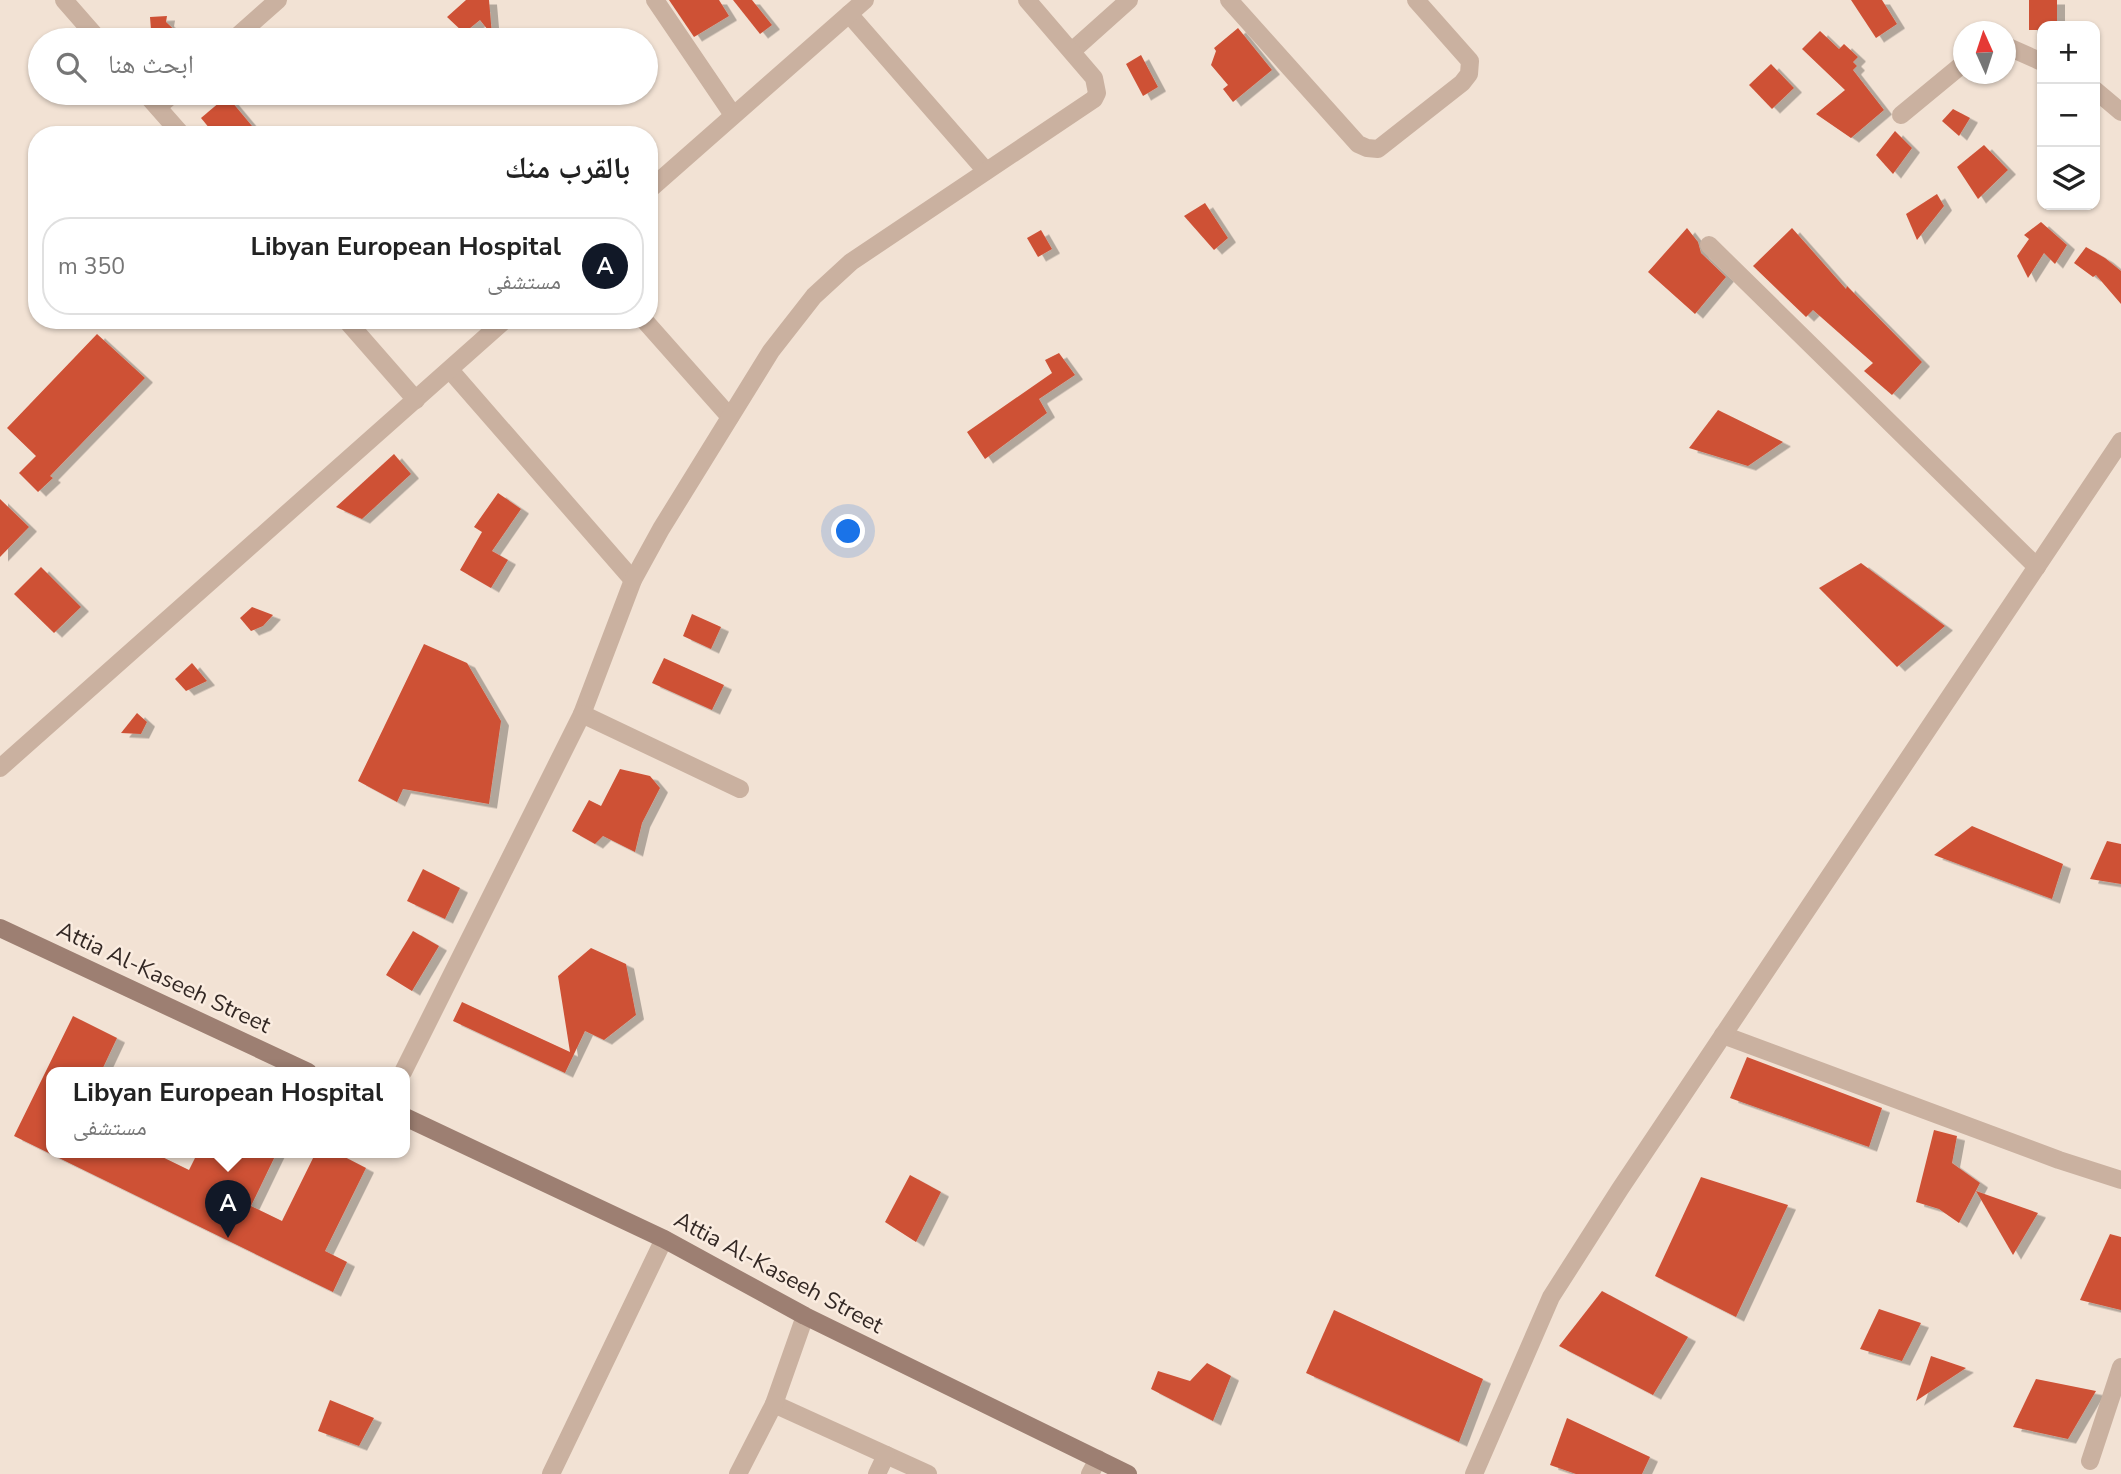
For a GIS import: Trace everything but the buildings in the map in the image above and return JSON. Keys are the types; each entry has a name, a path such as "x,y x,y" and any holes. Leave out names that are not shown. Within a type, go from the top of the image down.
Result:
{"street":[{"path":"64,0 88,28"},
{"path":"246,28 278,0"},
{"path":"655,0 733,115"},
{"path":"658,182 865,0"},
{"path":"406,1067 582,714 634,580 661,529 771,352 814,296 850,261 1094,99 1097,93 1094,78 1027,0"},
{"path":"1072,51 1129,0"},
{"path":"1229,0 1358,144 1378,149 1462,83 1470,68 1470,61 1416,0"},
{"path":"849,14 986,171"},
{"path":"2016,50 2037,60"},
{"path":"1901,115 1953,72"},
{"path":"2100,94 2121,112"},
{"path":"160,105 158,107 174,126"},
{"path":"1709,244 2037,567"},
{"path":"353,329 416,400"},
{"path":"0,768 495,329"},
{"path":"652,329 730,417"},
{"path":"450,370 634,580"},
{"path":"1474,1474 1552,1297 1620,1189 2121,441"},
{"path":"582,714 740,789"},
{"name":"Attia Al-Kaseeh Street","path":"0,928 296,1067"},
{"path":"1723,1035 2059,1160 2121,1180"},
{"name":"Attia Al-Kaseeh Street","path":"410,1119 664,1239 805,1316 1094,1466 1128,1474"},
{"path":"551,1474 664,1239"},
{"path":"738,1474 774,1404 805,1316"},
{"path":"2090,1461 2121,1367"},
{"path":"774,1404 928,1474"},
{"path":"877,1474 887,1455"}],"place":[{"name":"Libyan European Hospital","path":"228,1238"}]}
